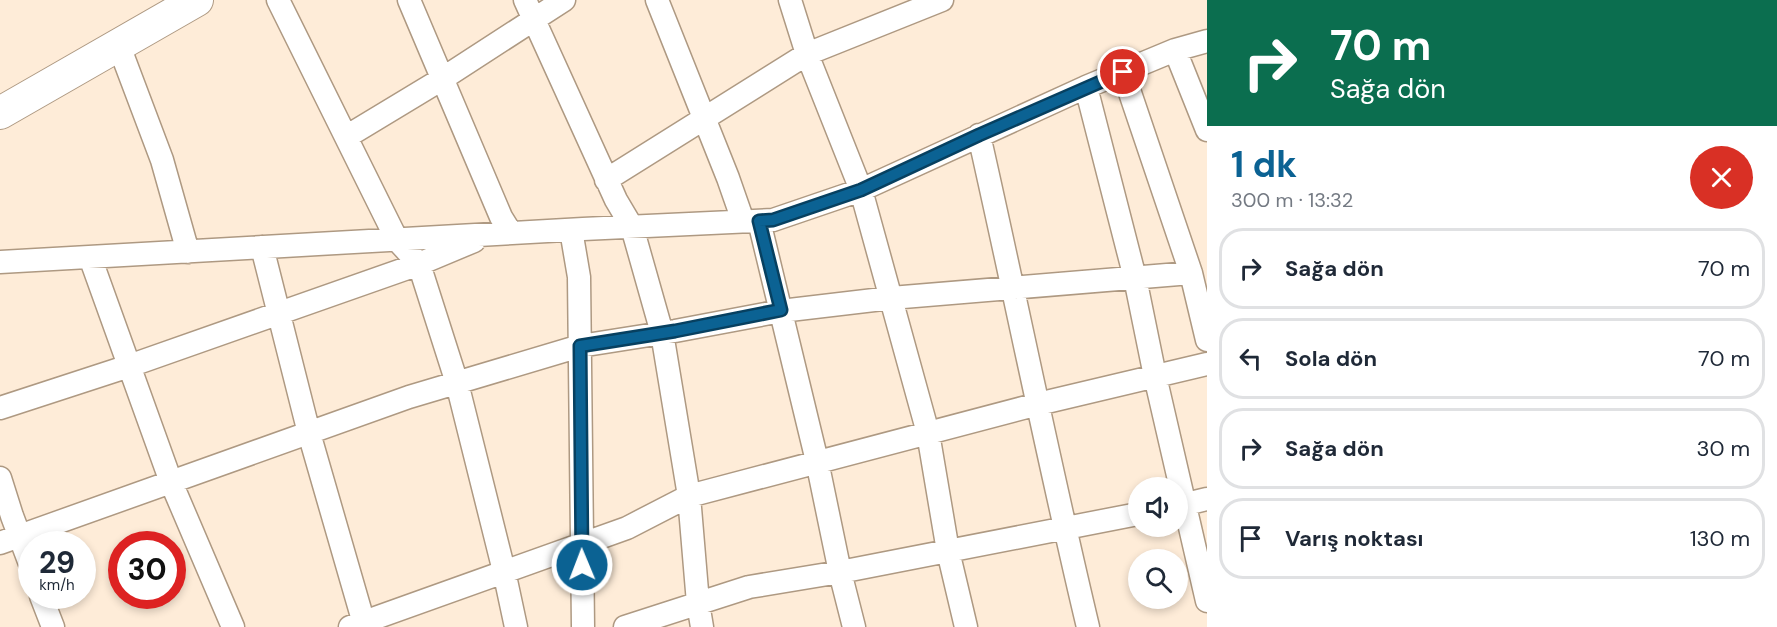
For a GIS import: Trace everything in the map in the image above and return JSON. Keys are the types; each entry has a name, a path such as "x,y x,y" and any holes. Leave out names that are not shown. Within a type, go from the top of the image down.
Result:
{"main road":[{"path":"0,113 197,0"}],"street":[{"path":"278,0 397,240 418,264 457,383 516,627"},
{"path":"409,0 501,217 500,234"},
{"path":"346,137 442,79 529,10 564,0"},
{"path":"657,0 728,177 751,221 781,310 854,627"},
{"path":"790,0 807,54 861,190 928,433 948,551 966,627"},
{"path":"606,180 807,54 942,0"},
{"path":"529,10 606,180 632,227 662,333 689,496 702,627"},
{"path":"0,262 773,220 861,190 1086,87 1175,50 1207,41"},
{"path":"119,46 162,160 188,252"},
{"path":"1175,50 1207,130"},
{"path":"1123,72 1191,273 1207,340"},
{"path":"1086,87 1135,278 1175,477"},
{"path":"979,135 1064,528 1088,627"},
{"path":"571,230 579,277 583,627"},
{"path":"0,408 129,366 500,234"},
{"path":"262,247 360,625 627,528 689,496 1038,404 1207,364"},
{"path":"90,257 171,482 233,627"},
{"path":"0,478 10,539 409,397 580,346 781,310 891,298 1191,273"},
{"path":"1188,503 1207,499"},
{"path":"625,627 749,587 840,572 1128,515"},
{"path":"1188,531 1207,601"},
{"path":"46,609 53,627"}],"route":[{"path":"582,565 580,346 675,331 781,310 759,221 773,220 861,190 1123,72"}]}
